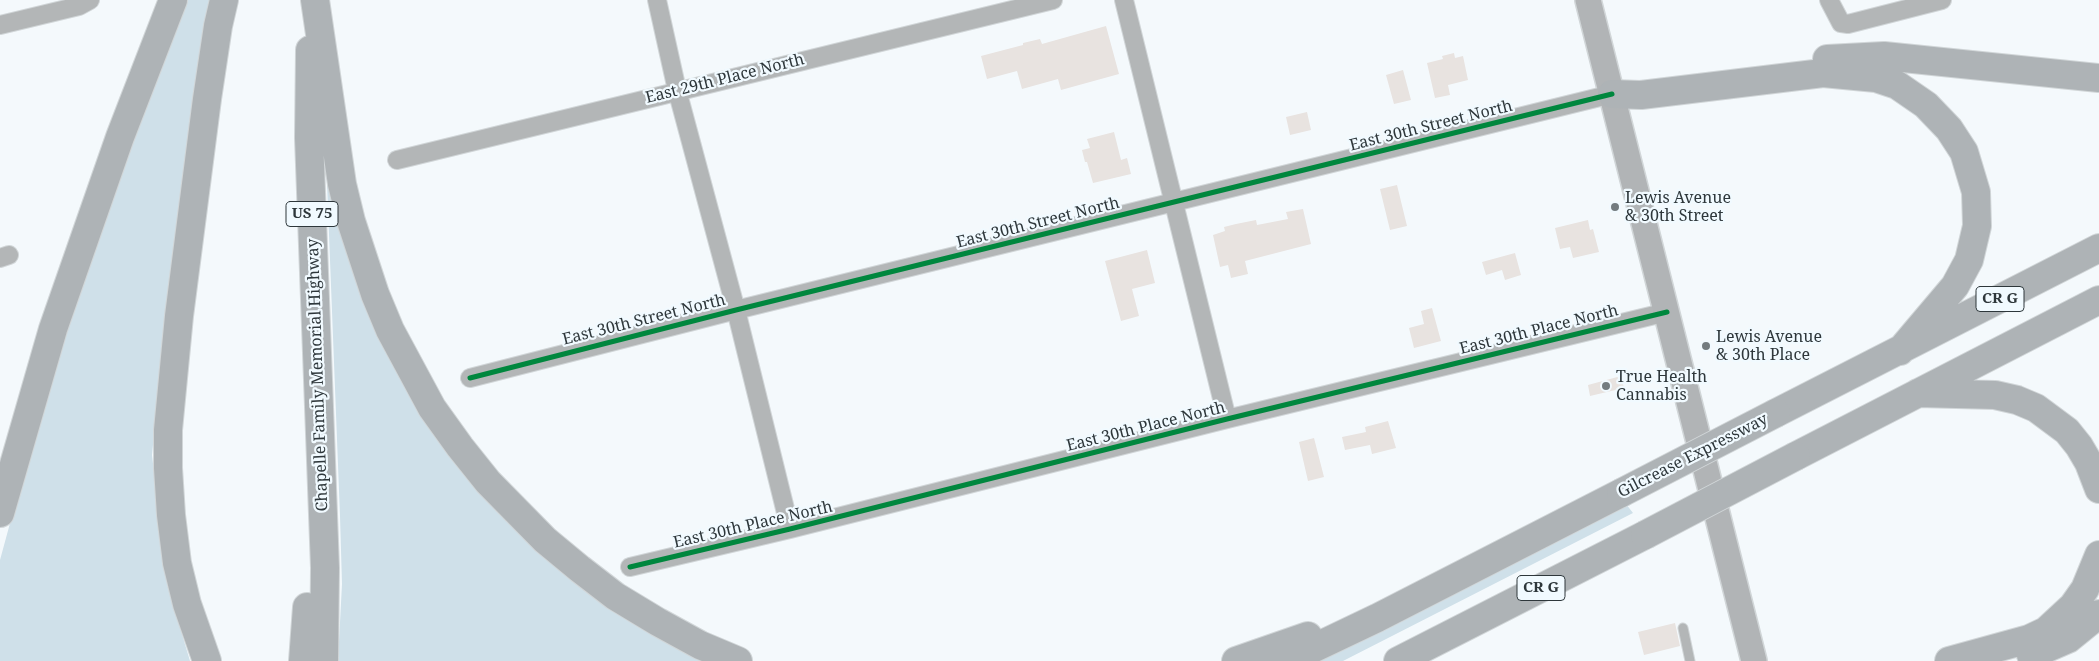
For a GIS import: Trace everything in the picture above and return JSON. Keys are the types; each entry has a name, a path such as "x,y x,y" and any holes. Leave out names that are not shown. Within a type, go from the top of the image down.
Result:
{"highway":[{"path":"0,513 53,330 144,70 173,0"},
{"path":"208,661 187,604 177,563 168,468 170,401 179,316 207,99 218,26 224,0"},
{"path":"314,0 342,184 351,221 375,294 390,330 432,408 488,482 545,540 580,570 615,596 658,622 700,645 738,661"},
{"name":"Chapelle Family Memorial Highway","path":"314,0 308,102 325,568 324,661"},
{"path":"1612,94 1637,83 1834,58 1884,56 2099,78"},
{"path":"1612,94 1641,95 1823,73 1876,78 1897,85 1926,105 1949,129 1964,152 1976,192 1977,226 1969,260 1954,286 1900,351"},
{"path":"0,449 98,198"},
{"name":"Gilcrease Expressway","path":"1287,661 1418,597 2099,248"},
{"name":"CR G","path":"1398,661 2099,300"},
{"path":"1916,393 1995,395 2016,400 2036,408 2067,431 2079,446 2089,463 2099,489"},
{"path":"303,661 320,428"},
{"path":"1949,661 2029,639 2046,631 2073,606 2094,572 2099,555"},
{"path":"1236,661 1418,597"},
{"path":"2013,661 2048,649 2068,639 2099,614"}],"main road":[{"path":"1588,0 1754,661"}],"street":[{"path":"0,25 79,6 90,0"},
{"path":"657,0 678,90 736,310 790,529"},
{"name":"East 29th Place North","path":"397,160 1053,0"},
{"path":"1124,0 1227,419"},
{"path":"1828,0 1841,23 1848,24 1942,0"},
{"name":"East 30th Street North","path":"470,378 736,310 1612,94"},
{"name":"East 30th Place North","path":"630,566 790,529 1227,419 1667,312"}],"lane":[{"path":"1683,628 1690,661"}],"shaded area":[{"path":"188,0 212,0 159,382 152,455 167,584 190,661 0,661 0,560 31,446 60,349 141,116"},
{"path":"333,181 352,256 493,501 719,661 338,661 342,584 327,183"},
{"path":"1626,504 1633,513 1343,661 1316,661"}],"building":[{"path":"1106,26 1119,74 1061,90 1058,79 1022,89 1017,71 987,79 981,56 1023,45 1023,43 1040,39 1042,44"},
{"path":"1454,53 1455,58 1463,56 1468,80 1448,85 1450,95 1435,98 1427,63 1443,59 1442,56"},
{"path":"1403,70 1411,100 1394,104 1386,75"},
{"path":"1307,112 1311,130 1290,135 1286,117"},
{"path":"1114,132 1121,160 1127,158 1131,174 1093,183 1082,150 1090,148 1087,139"},
{"path":"1397,185 1407,226 1390,230 1380,189"},
{"path":"1303,209 1311,244 1245,261 1248,274 1231,278 1228,265 1220,267 1213,235 1225,231 1224,227 1256,220 1257,225 1288,219 1286,212"},
{"path":"1588,220 1590,230 1593,229 1599,252 1573,258 1570,247 1560,249 1555,228"},
{"path":"1147,250 1155,283 1132,289 1139,316 1121,321 1105,261"},
{"path":"1515,253 1521,275 1505,280 1502,270 1486,275 1482,262"},
{"path":"1432,308 1441,341 1414,348 1409,328 1424,324 1421,311"},
{"name":"True Health Cannabis","path":"1621,376 1624,388 1590,396 1588,385"},
{"path":"1388,421 1396,448 1372,454 1370,445 1345,450 1342,437 1366,432 1365,427"},
{"path":"1314,438 1324,477 1308,481 1299,442"},
{"path":"1675,623 1680,646 1644,655 1638,632"}],"cycle path":[{"path":"470,378 736,310 1612,94"},
{"path":"630,567 1667,312"}],"place":[{"name":"Lewis Avenue & 30th Street","path":"1615,207"},
{"name":"Lewis Avenue & 30th Place","path":"1706,346"},
{"name":"True Health Cannabis","path":"1606,386"}]}
